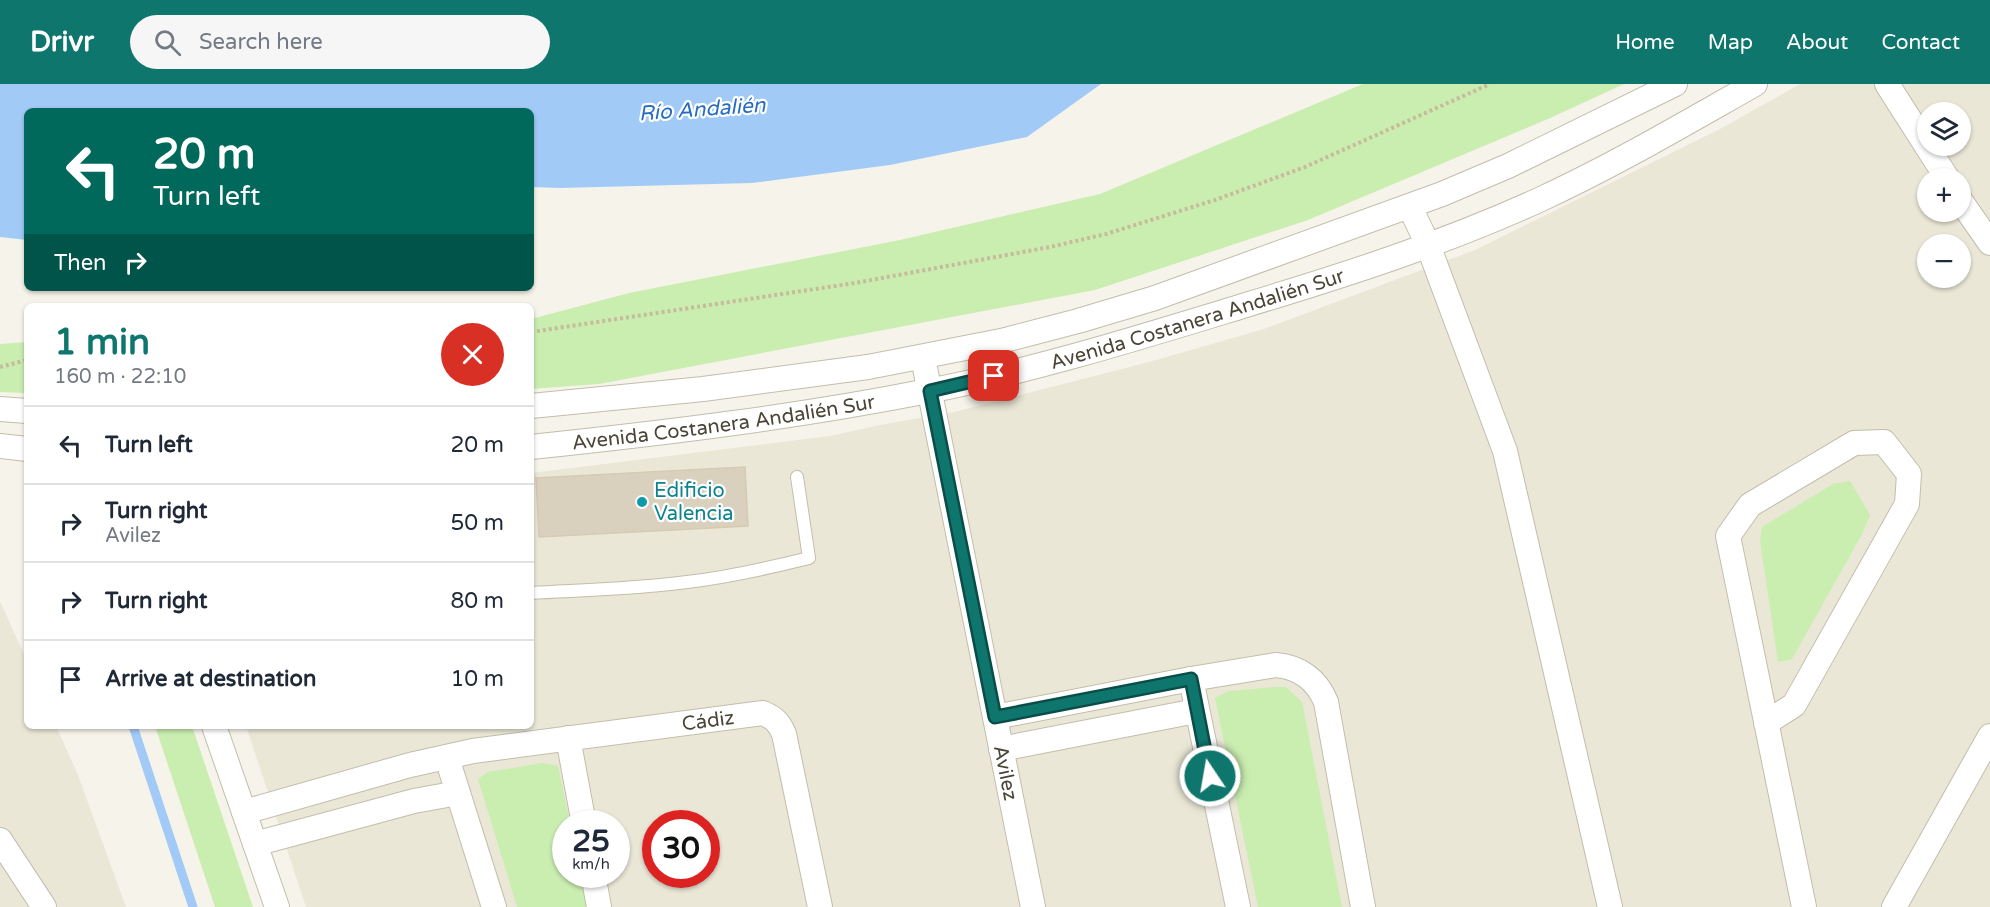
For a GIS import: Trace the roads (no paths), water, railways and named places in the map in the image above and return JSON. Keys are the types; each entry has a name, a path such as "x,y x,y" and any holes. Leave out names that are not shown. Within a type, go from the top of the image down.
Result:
{"street":[{"name":"Avenida Costanera Andalién Sur","path":"534,406 703,389 922,358 1078,321 1155,298 1410,207 1509,166 1675,84"},
{"name":"Avenida Costanera Andalién Sur","path":"534,447 780,417 930,391 1036,367 1142,338 1323,282 1428,245 1539,201 1622,159 1755,84"},
{"path":"1887,84 1941,168"},
{"path":"1410,207 1428,245 1505,452 1610,907"},
{"path":"1971,216 1990,243"},
{"name":"Avilez","path":"922,358 1033,907"},
{"path":"1,409 24,411"},
{"path":"1766,723 1794,705 1907,504 1909,474 1884,442 1854,443 1750,505 1728,536 1766,723 1804,907"},
{"path":"0,446 24,449"},
{"path":"995,717 1276,665 1297,669 1315,682 1326,702 1363,907"},
{"path":"1191,679 1238,907"},
{"path":"1001,749 1196,711"},
{"name":"Cádiz","path":"244,812 410,765 473,751 763,713 780,724 784,734 820,907"},
{"path":"215,729 277,907"},
{"path":"1894,907 1990,736"},
{"path":"568,738 581,810"},
{"path":"447,758 495,907"},
{"path":"255,843 414,801 458,793"},
{"path":"0,840 44,907"},
{"path":"596,888 599,907"}],"lane":[{"path":"534,593 631,588 689,582 750,572 809,558 797,477"}],"water":[{"name":"Río Andalién","path":"0,84 1101,84 1027,137 890,165 752,183 560,188 534,187 534,108 24,108 24,240 0,237"}],"waterway":[{"path":"134,729 193,907"}],"place":[{"name":"Edificio Valencia","path":"642,502"}]}
